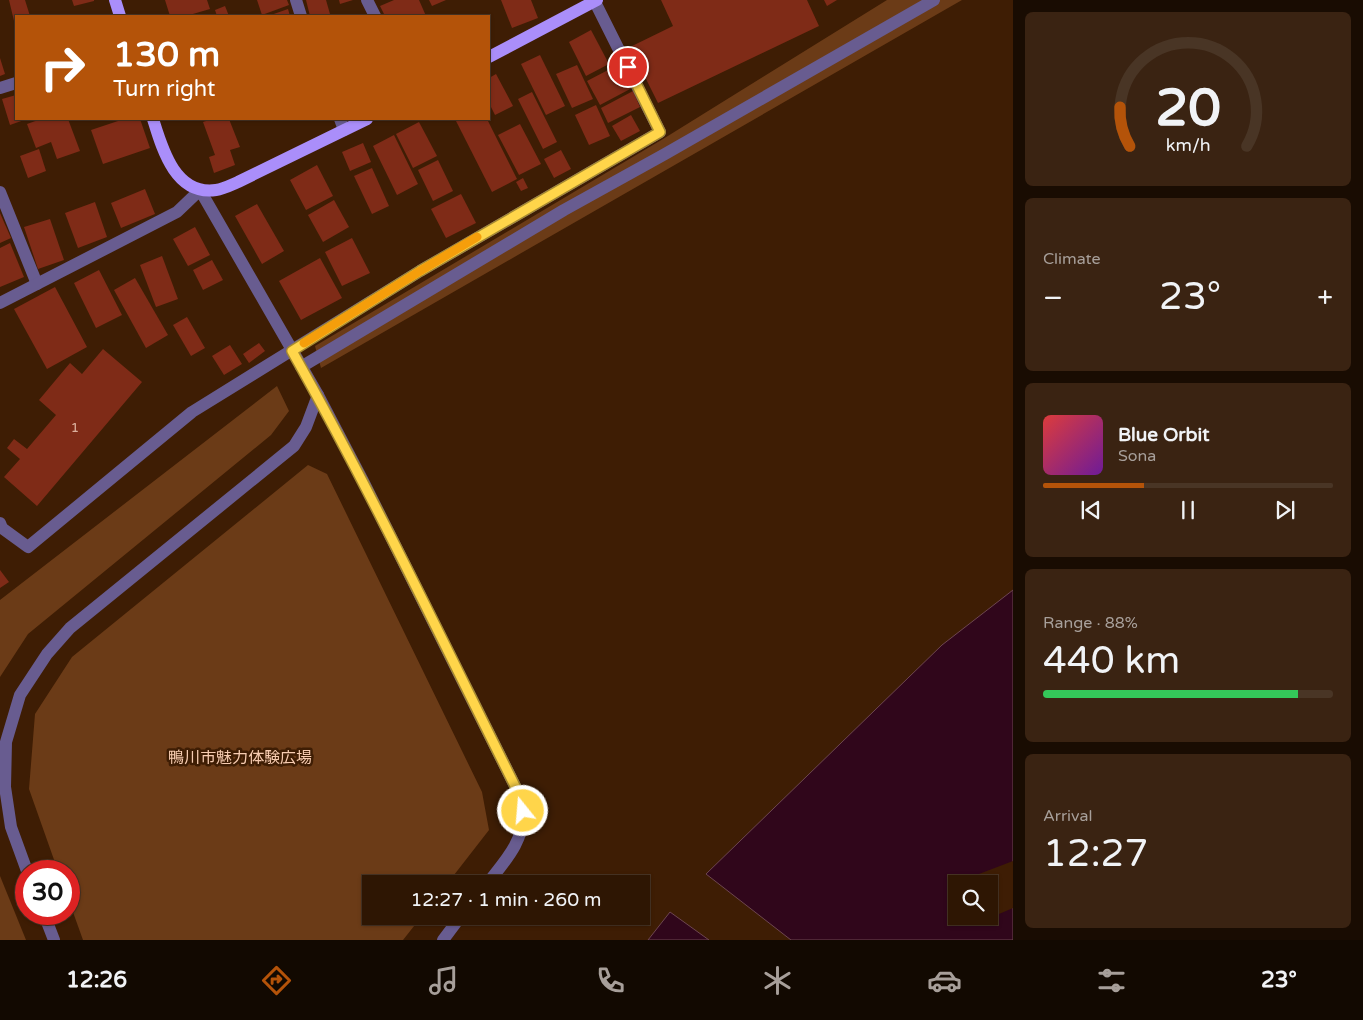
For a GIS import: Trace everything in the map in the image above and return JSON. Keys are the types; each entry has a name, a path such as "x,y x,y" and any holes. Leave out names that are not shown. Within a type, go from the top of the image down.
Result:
{"main road":[{"path":"115,0 120,15"},
{"path":"490,56 595,0"},
{"path":"153,120 171,168 188,184 200,190 216,190 238,182 342,124 362,120"}],"street":[{"path":"296,0 302,15"},
{"path":"367,0 374,15"},
{"path":"0,523 2,528 28,547 192,412 420,271 660,132 595,0"},
{"path":"301,367 564,210 934,0"},
{"path":"0,88 15,83"},
{"path":"0,303 177,212 200,190 318,395 372,498 518,792 523,811 522,831 514,848 494,875"},
{"path":"0,192 37,284"},
{"path":"23,860 11,827 4,788 6,742 20,695 47,654 70,628 294,446 306,427 318,395"},
{"path":"48,925 54,940"},
{"path":"443,940 454,925"}],"green space":[{"path":"887,0 962,0 321,368 315,346 663,139"},
{"path":"277,386 289,411 271,435 28,634 0,677 0,600"},
{"name":"鴨川市魅力体験広場","path":"308,465 327,474 482,792 489,830 454,875 362,875 362,925 415,925 403,940 83,940 78,925 80,925 80,860 54,860 29,789 35,714 72,657"},
{"path":"0,876 15,913 15,925 20,925 26,940 0,940"}],"shaded area":[{"path":"1013,590 1013,940 791,940 706,874 942,645"},
{"path":"670,912 709,940 648,940"}],"pier":[{"path":"1013,861 1013,908 998,914 998,875 976,875"}],"building":[{"path":"9,0 25,0 30,15 15,15 14,21"},
{"path":"72,0 94,0 94,1 74,6"},
{"path":"165,0 207,0 210,9 189,15 170,15"},
{"path":"257,0 287,0 289,5 262,15"},
{"path":"306,0 326,0 330,14 310,15"},
{"path":"339,0 353,0 340,4"},
{"path":"394,0 419,0 426,15 384,15 380,6"},
{"path":"429,0 446,0 432,6"},
{"path":"501,0 531,0 538,18 512,28"},
{"path":"661,0 807,0 819,26 658,103 630,47 673,26"},
{"path":"824,0 837,0 827,6"},
{"path":"225,6 229,15 217,15 215,10"},
{"path":"288,9 290,15 271,15"},
{"path":"591,30 609,64 586,76 569,42"},
{"path":"540,55 565,106 546,115 521,64"},
{"path":"0,58 5,74 0,76"},
{"path":"577,65 593,99 572,108 556,74"},
{"path":"610,69 618,83 627,78 632,88 600,105 587,81"},
{"path":"496,74 513,106 495,115 490,105 490,77"},
{"path":"633,91 640,107 608,123 601,108"},
{"path":"532,92 557,142 543,149 518,99"},
{"path":"15,95 15,120 24,120 10,125 2,99"},
{"path":"596,105 610,136 589,145 575,115"},
{"path":"631,115 640,131 621,141 612,126"},
{"path":"38,120 68,120 80,151 57,159 51,142 36,148 27,124"},
{"path":"121,120 140,120 150,148 103,164 91,130"},
{"path":"209,120 229,120 240,147 230,150 235,165 214,173 209,157 215,155 203,122"},
{"path":"456,120 488,120 517,179 492,192"},
{"path":"419,122 437,156 413,168 396,134"},
{"path":"520,124 541,164 519,175 498,135"},
{"path":"394,135 418,184 397,195 373,146"},
{"path":"363,143 371,162 350,171 342,152"},
{"path":"39,149 46,171 28,178 20,156"},
{"path":"561,150 571,169 554,178 544,159"},
{"path":"438,160 453,191 433,201 418,170"},
{"path":"317,165 333,196 306,210 290,180"},
{"path":"372,168 389,206 372,214 354,176"},
{"path":"523,178 528,188 521,191 516,182"},
{"path":"145,189 155,214 121,228 111,203"},
{"path":"461,194 476,223 446,238 431,209"},
{"path":"334,200 349,227 323,242 308,215"},
{"path":"95,202 107,237 78,248 65,213"},
{"path":"257,204 284,251 262,264 235,216"},
{"path":"0,213 11,238 0,243"},
{"path":"50,219 64,260 38,269 24,227"},
{"path":"195,227 210,255 188,266 173,239"},
{"path":"352,238 370,273 342,286 325,252"},
{"path":"10,243 24,277 0,287 0,248"},
{"path":"162,256 178,299 156,307 140,265"},
{"path":"320,258 342,298 301,320 279,281"},
{"path":"212,260 223,280 203,290 193,270"},
{"path":"99,270 122,315 96,328 74,283"},
{"path":"135,278 168,335 146,348 114,290"},
{"path":"55,287 87,347 47,369 14,309"},
{"path":"187,317 205,348 191,356 173,325"},
{"path":"259,343 265,351 249,363 243,354"},
{"path":"230,345 242,364 224,375 212,356"},
{"path":"103,349 142,382 37,506 4,477 20,459 7,448 14,439 27,449 56,415 39,400 70,363 82,374"},
{"path":"0,570 9,582 0,588"}],"slow traffic":[{"path":"304,343 477,237"}],"route":[{"path":"523,811 518,792 371,498 318,395 292,351 420,271 660,132 628,67"}]}
